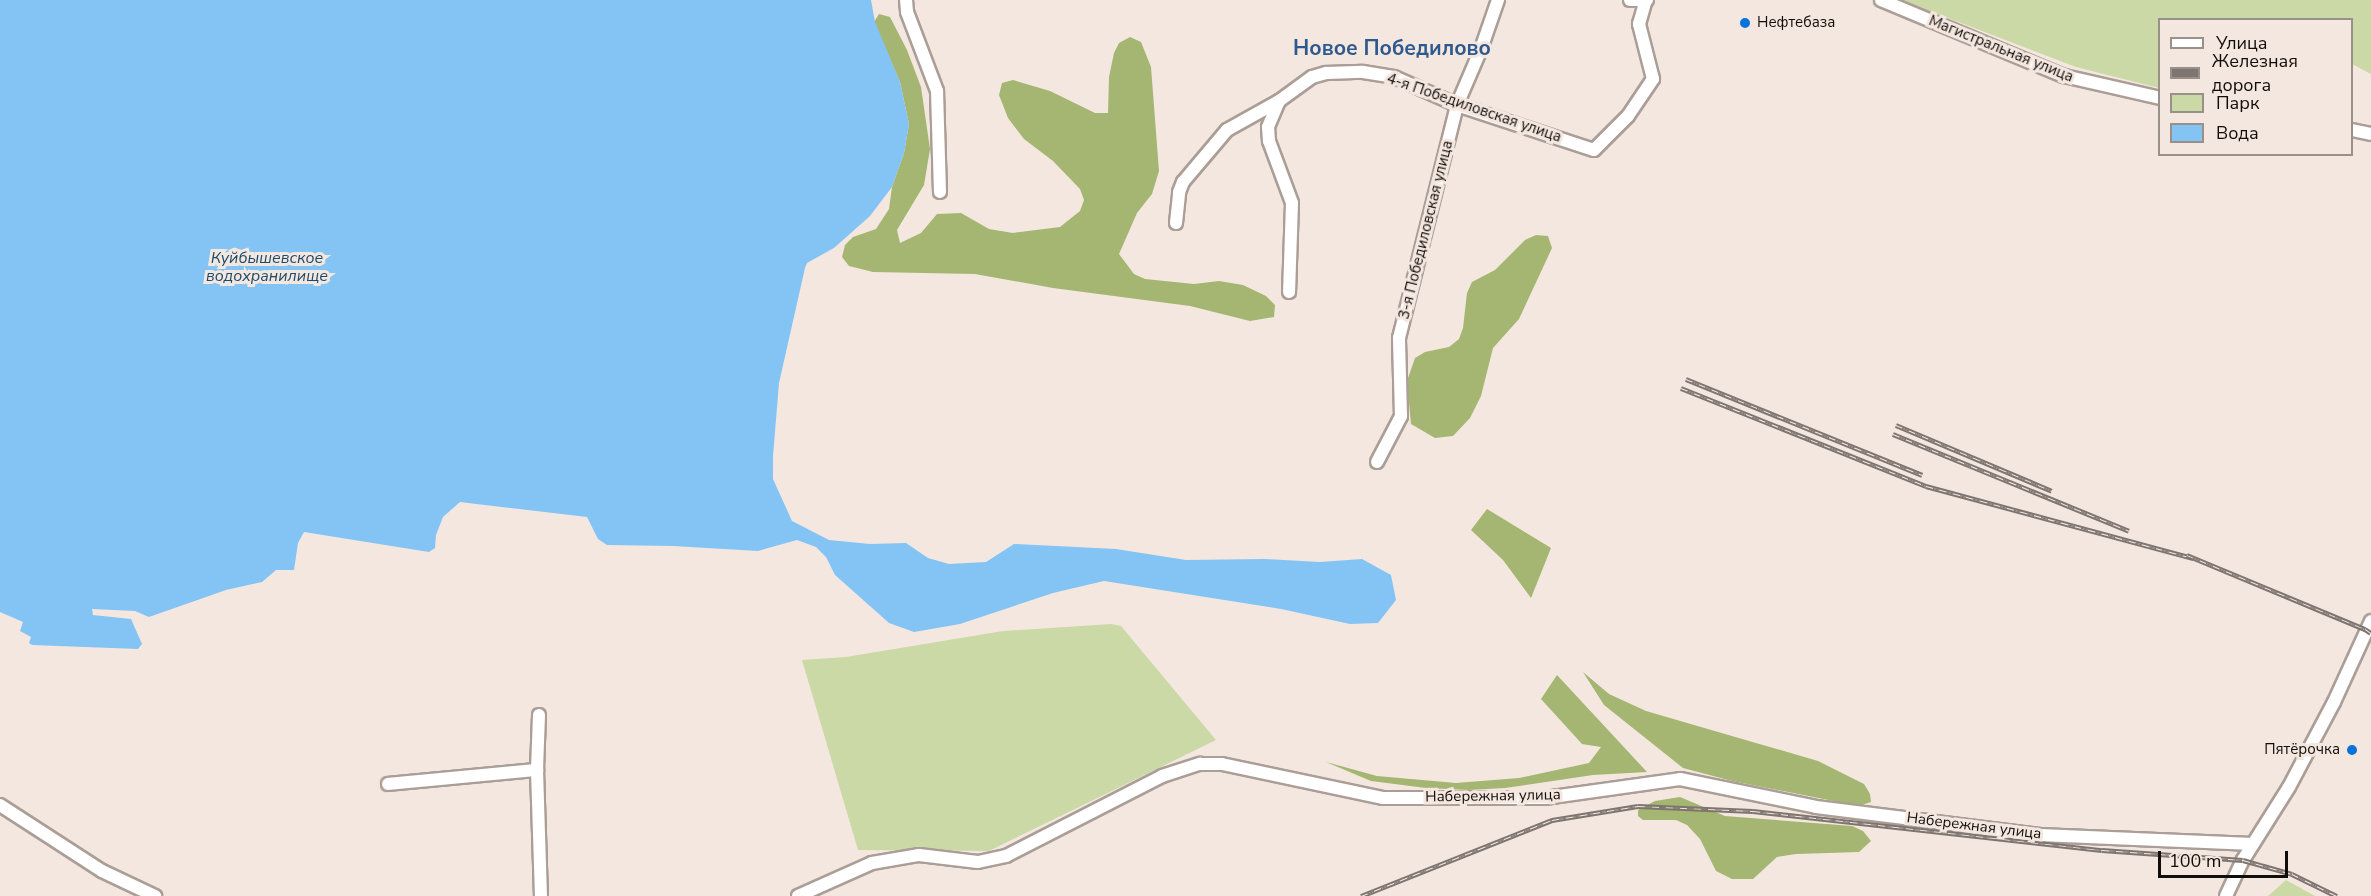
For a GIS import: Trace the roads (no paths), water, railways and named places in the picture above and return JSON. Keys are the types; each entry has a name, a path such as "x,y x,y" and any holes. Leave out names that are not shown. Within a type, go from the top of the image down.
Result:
{"street":[{"path":"906,0 907,12 937,91 940,192"},
{"name":"3-я Победиловская улица","path":"1377,462 1401,416 1399,338 1457,105 1481,49 1498,0"},
{"path":"1630,0 1647,0"},
{"name":"4-я Победиловская улица","path":"1176,223 1179,192 1183,182 1216,142 1238,123 1319,74 1363,72 1403,80 1457,105 1594,150 1628,116 1653,79 1639,24 1647,0"},
{"name":"Магистральная улица","path":"1881,0 2064,76 2158,98"},
{"path":"1279,100 1268,128 1269,141 1292,202 1289,292"},
{"path":"2353,130 2371,134"},
{"path":"2226,896 2253,844 2289,787 2334,702 2371,621"},
{"path":"539,715 537,770 541,896"},
{"name":"Набережная улица","path":"798,896 872,863 919,855 978,862 1006,856 1162,776 1200,764 1222,764 1383,798 1545,798 1680,779 1816,807 2040,835 2253,844"},
{"path":"388,784 537,770"},
{"path":"0,805 102,871 155,896"}],"water":[{"name":"Куйбышевское водохранилище","path":"0,0 871,0 875,22 900,82 909,124 904,153 892,187 870,216 834,248 807,263 805,268 779,383 773,456 773,479 792,521 829,540 870,544 906,543 928,558 949,564 986,562 1014,544 1116,549 1186,560 1265,559 1320,562 1362,559 1391,575 1396,600 1378,623 1350,624 1281,609 1104,581 1053,593 960,624 914,632 889,623 835,575 826,557 816,547 797,540 758,551 607,545 598,539 587,517 460,502 443,517 436,535 435,548 429,552 304,532 298,543 294,570 276,570 262,582 226,590 149,617 135,611 92,609 93,615 131,619 142,644 138,649 32,645 29,643 31,637 20,631 23,622 0,612"}],"railway":[{"path":"1686,379 1922,475"},
{"path":"1681,388 1926,486 2193,558"},
{"path":"1896,425 2052,491"},
{"path":"1893,434 2129,531"},
{"path":"2187,555 2371,633"},
{"path":"1361,896 1552,820 1638,806 1753,811 2102,850 2243,860 2292,874 2337,896"}],"place":[{"name":"Нефтебаза","path":"1745,23"},
{"name":"Пятёрочка","path":"2352,750"}],"district":[{"name":"Новое Победилово","path":"1392,48"}]}
